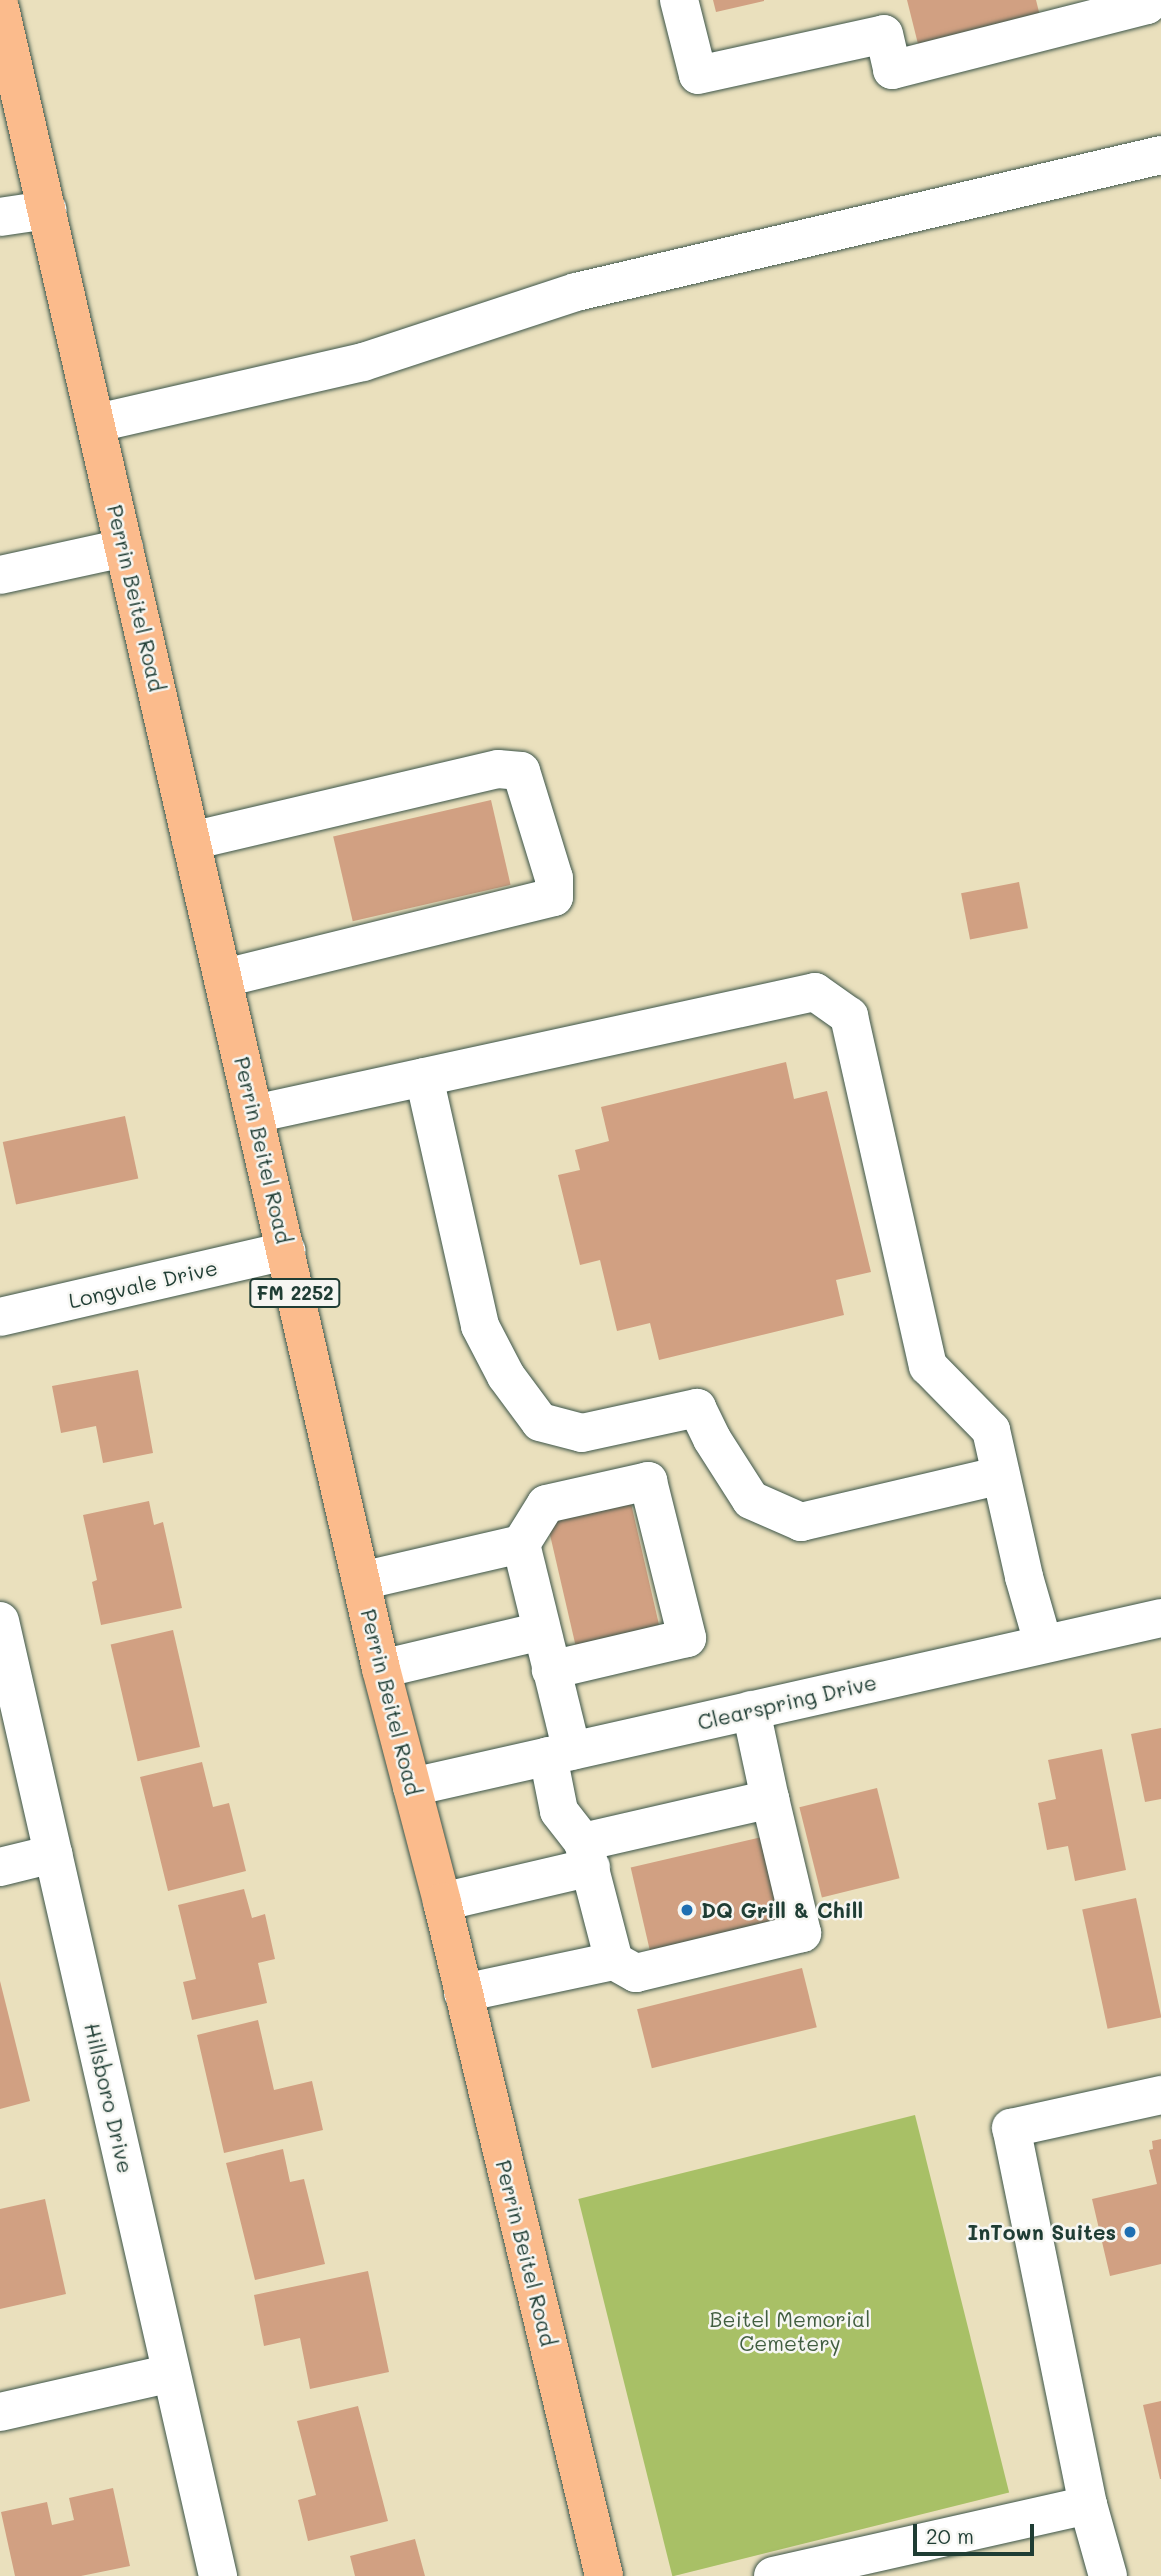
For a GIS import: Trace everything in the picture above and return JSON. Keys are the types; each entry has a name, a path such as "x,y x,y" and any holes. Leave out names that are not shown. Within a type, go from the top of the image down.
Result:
{"main road":[{"name":"Perrin Beitel Road","path":"0,8 381,1669 442,1902 604,2576"}],"street":[{"path":"679,0 698,75 884,34 892,70 1147,5 1146,0"},
{"path":"97,423 363,362 576,292 1161,155"},
{"path":"0,217 47,211"},
{"path":"0,575 124,548"},
{"path":"191,841 498,768 522,771 554,878 554,897 223,978"},
{"path":"254,1114 816,992 849,1016 928,1366 991,1430 1043,1643"},
{"path":"424,1077 480,1326 506,1376 540,1422 582,1433 697,1408 712,1439 751,1500 801,1522 1001,1475"},
{"name":"Longvale Drive","path":"0,1317 286,1251"},
{"path":"361,1581 521,1544 546,1504 648,1481 687,1638 551,1670"},
{"path":"521,1544 551,1670 560,1754 559,1811 587,1854 614,1961"},
{"name":"Clearspring Drive","path":"412,1787 1161,1618"},
{"name":"Hillsboro Drive","path":"0,1620 218,2576"},
{"path":"381,1669 542,1631"},
{"path":"463,1993 614,1961 636,1973 802,1933 751,1710"},
{"path":"442,1902 587,1854 770,1799"},
{"path":"0,1867 54,1854"},
{"path":"1108,2576 1088,2505 1011,2128 1161,2095"},
{"path":"0,2412 171,2373"},
{"path":"794,2574 1088,2505"}],"green space":[{"name":"Beitel Memorial Cemetery","path":"915,2115 1009,2492 672,2576 578,2199"}],"building":[{"path":"713,0 764,0 764,1 716,12"},
{"path":"907,0 1036,0 1040,16 918,44"},
{"path":"491,800 511,885 353,921 333,836"},
{"path":"1019,882 1028,928 970,939 961,893"},
{"path":"786,1062 794,1099 827,1091 871,1272 836,1280 844,1315 659,1360 650,1323 617,1331 600,1260 580,1265 558,1175 580,1170 575,1150 609,1141 601,1107"},
{"path":"125,1116 138,1179 16,1205 3,1142"},
{"path":"138,1370 153,1453 103,1463 96,1426 61,1433 52,1386"},
{"path":"630,1499 659,1626 575,1645 546,1518"},
{"path":"149,1501 154,1525 163,1522 182,1608 101,1625 92,1582 97,1580 83,1515"},
{"path":"173,1630 200,1747 138,1761 111,1644"},
{"path":"1161,1728 1161,1799 1145,1802 1131,1734"},
{"path":"1102,1749 1126,1870 1075,1881 1068,1846 1047,1850 1038,1803 1056,1799 1048,1760"},
{"path":"202,1762 213,1807 229,1803 246,1871 168,1891 140,1777"},
{"path":"877,1788 899,1878 822,1898 799,1807"},
{"path":"771,1835 793,1929 652,1961 631,1867"},
{"path":"244,1889 252,1918 265,1914 275,1959 258,1963 267,2003 192,2020 183,1982 196,1979 178,1905"},
{"path":"1136,1898 1161,2017 1108,2029 1082,1909"},
{"path":"802,1968 817,2027 652,2068 637,2009"},
{"path":"0,1981 30,2101 0,2109"},
{"path":"258,2020 274,2090 312,2081 323,2130 224,2153 197,2035"},
{"name":"InTown Suites","path":"1161,2139 1161,2264 1110,2276 1092,2199 1157,2184 1149,2150 1153,2149 1152,2141"},
{"path":"283,2149 290,2182 304,2179 325,2264 255,2280 226,2163"},
{"path":"45,2199 66,2294 0,2309 0,2209"},
{"path":"368,2271 389,2372 310,2389 300,2338 264,2346 254,2295"},
{"path":"1161,2401 1161,2479 1160,2479 1143,2405"},
{"path":"358,2406 388,2521 308,2541 298,2500 316,2495 297,2421"},
{"path":"113,2488 130,2566 81,2576 15,2576 1,2512 47,2502 52,2525 74,2520 69,2498"},
{"path":"415,2539 425,2576 355,2576 350,2556"}],"place":[{"name":"DQ Grill & Chill","path":"687,1910"},
{"name":"InTown Suites","path":"1130,2232"}]}
